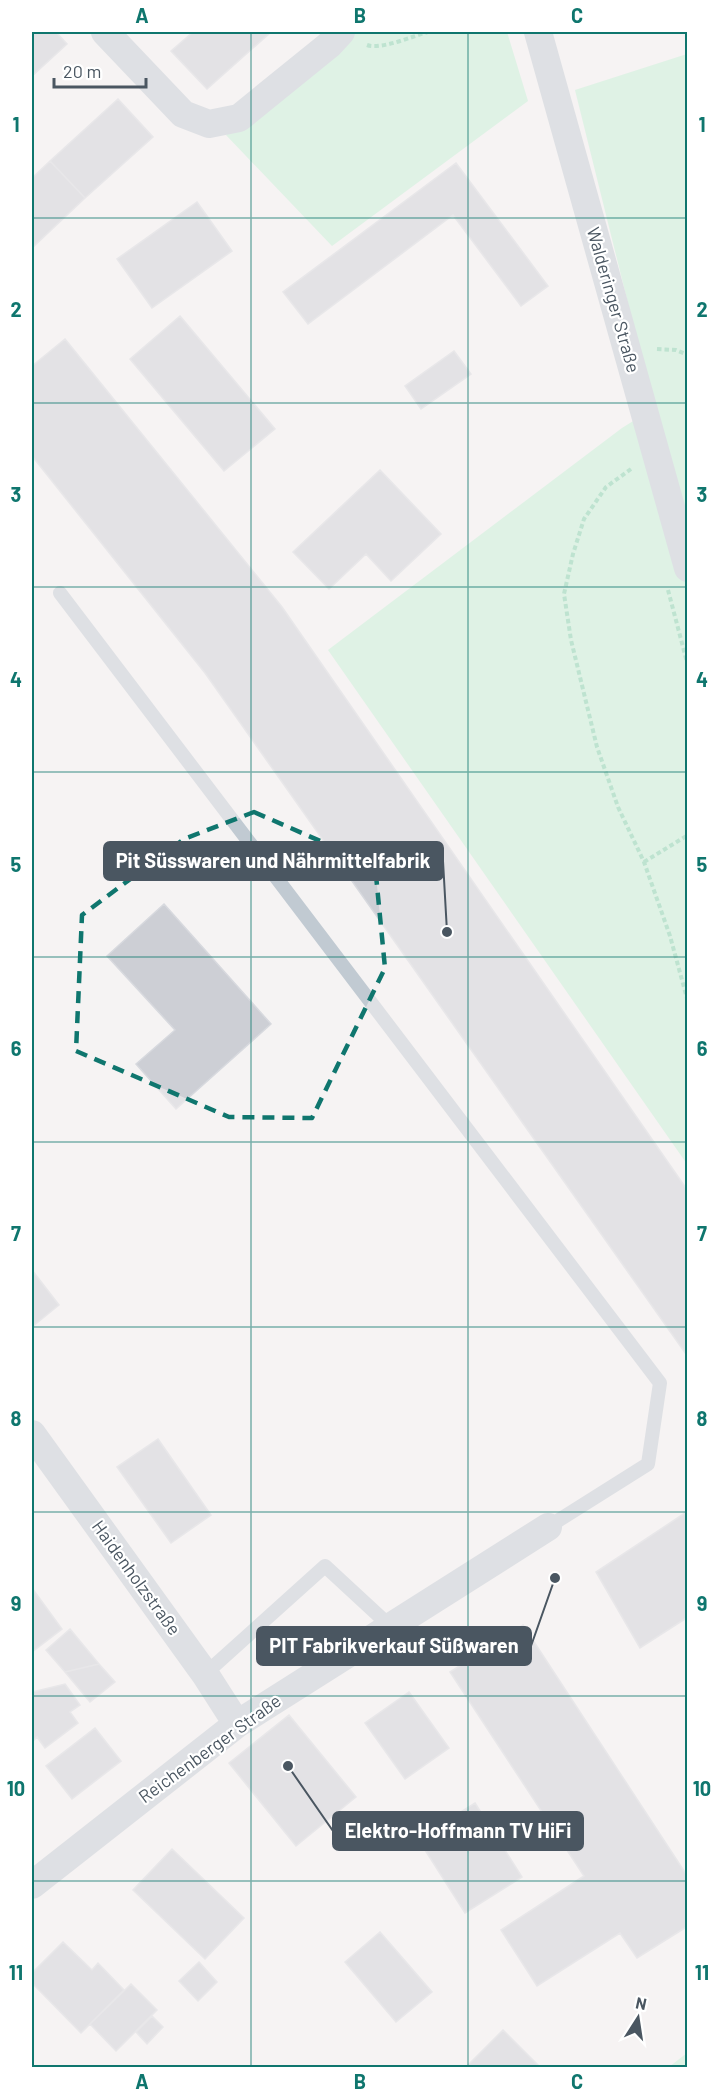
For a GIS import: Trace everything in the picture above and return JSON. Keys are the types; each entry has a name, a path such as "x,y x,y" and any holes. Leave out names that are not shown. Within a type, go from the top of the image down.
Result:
{"street":[{"path":"105,32 183,114 209,124 238,118 329,45 351,37"},
{"name":"Walderinger Straße","path":"538,32 687,568"},
{"name":"Haidenholzstraße","path":"32,1434 205,1674 237,1724"},
{"name":"Reichenberger Straße","path":"32,1885 237,1724 548,1527"}],"lane":[{"path":"60,593 660,1383 648,1464 548,1527"},
{"path":"205,1674 325,1566 391,1627"}],"path":[{"path":"351,37 372,47 429,32"},
{"path":"656,451 606,487 585,519 573,554 564,594 571,640 597,747 618,807 644,862 670,936 687,1002"},
{"path":"644,862 687,835"}],"highlighted area":[{"path":"254,812 375,865 385,968 312,1118 229,1117 76,1051 82,915 184,839"}],"green space":[{"path":"357,32 507,32 528,101 332,246 226,135"},
{"path":"687,54 687,1164 328,650 622,428 654,408 575,90"},
{"path":"687,2053 687,2067 669,2067"}],"building":[{"path":"32,32 56,32 67,44 32,76"},
{"path":"193,32 271,32 207,89 171,51"},
{"path":"118,99 153,137 85,198 50,161"},
{"path":"50,161 85,198 32,248 32,178"},
{"path":"456,163 548,286 521,306 453,215 308,324 283,292"},
{"path":"197,202 232,251 152,308 117,259"},
{"path":"180,316 275,429 224,471 130,359"},
{"path":"65,339 282,607 688,1191 688,1357 205,673 32,456 32,366"},
{"path":"454,351 471,374 421,409 405,386"},
{"path":"380,470 441,534 391,581 366,554 329,589 293,552"},
{"path":"164,904 271,1024 176,1109 136,1064 175,1030 107,956"},
{"path":"32,1270 59,1305 32,1327"},
{"path":"158,1439 211,1515 171,1543 117,1467"},
{"path":"688,1511 688,1617 640,1648 596,1572"},
{"path":"32,1588 62,1629 32,1652"},
{"path":"523,1625 688,1877 688,1926 637,1958 620,1933 537,1986 501,1930 584,1876 450,1672"},
{"path":"70,1629 99,1664 65,1672 46,1650"},
{"path":"99,1664 115,1682 90,1702 65,1672"},
{"path":"65,1684 80,1705 70,1712 78,1723 45,1748 37,1737 32,1742 32,1692"},
{"path":"409,1692 449,1748 405,1779 365,1723"},
{"path":"289,1715 356,1797 296,1846 229,1763"},
{"path":"95,1728 121,1761 72,1799 46,1766"},
{"path":"475,1803 522,1877 465,1913 418,1839"},
{"path":"172,1849 244,1918 205,1959 133,1890"},
{"path":"380,1932 432,1992 396,2022 345,1962"},
{"path":"63,1942 92,1970 98,1963 124,1990 81,2033 32,1983 32,1973"},
{"path":"199,1962 217,1982 198,2001 179,1981"},
{"path":"131,1984 157,2010 116,2051 90,2024"},
{"path":"152,2016 163,2027 147,2044 136,2032"},
{"path":"503,2030 541,2068 465,2068"}],"place":[{"name":"Pit Süsswaren und Nährmittelfabrik","path":"447,932"},
{"name":"PIT Fabrikverkauf Süßwaren","path":"555,1578"},
{"name":"Elektro-Hoffmann TV HiFi","path":"288,1766"}]}
